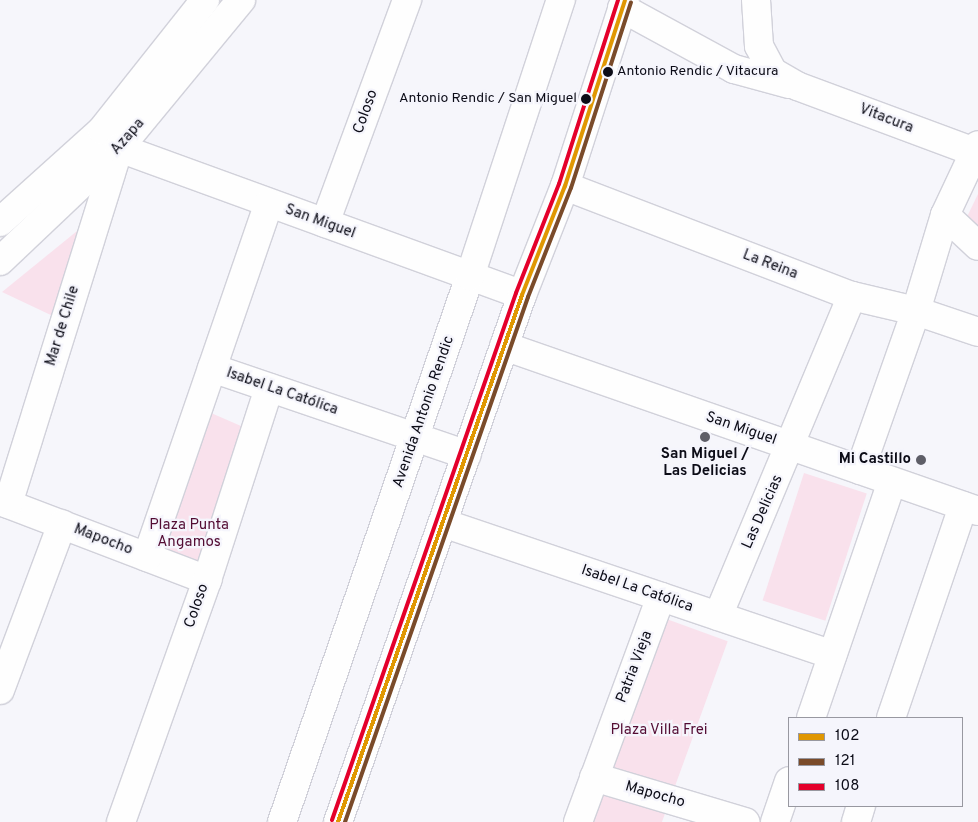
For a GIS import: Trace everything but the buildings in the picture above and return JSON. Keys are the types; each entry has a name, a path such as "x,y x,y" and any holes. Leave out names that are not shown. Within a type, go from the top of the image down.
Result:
{"street":[{"name":"Azapa","path":"0,222 102,130 205,0"},
{"name":"Azapa","path":"0,261 119,148 241,0"},
{"name":"Coloso","path":"325,223 407,0"},
{"name":"Avenida Antonio Rendic","path":"282,822 470,276 561,0"},
{"name":"Vitacura","path":"756,0 759,46 773,72 797,86"},
{"name":"Vitacura","path":"624,4 734,69 797,86 976,149"},
{"path":"338,822 522,295 565,186 624,4"},
{"path":"734,69 759,46"},
{"name":"San Miguel","path":"119,148 522,295"},
{"name":"Mar de Chile","path":"4,502 119,148"},
{"path":"860,470 916,311 945,215 976,149"},
{"name":"La Reina","path":"565,186 852,296 916,311 978,332"},
{"path":"147,557 269,203"},
{"path":"945,215 978,246"},
{"name":"Las Delicias","path":"718,616 792,446 852,296"},
{"name":"San Miguel","path":"504,346 970,508"},
{"name":"Isabel La Católica","path":"212,368 466,455"},
{"name":"Coloso","path":"121,822 207,580 269,388"},
{"path":"811,717 892,481"},
{"name":"Mapocho","path":"4,502 207,580"},
{"path":"891,717 970,508"},
{"name":"Isabel La Católica","path":"443,523 832,655"},
{"path":"0,690 62,524"},
{"name":"Patria Vieja","path":"578,822 661,597"},
{"name":"Mapocho","path":"594,777 745,822"},
{"path":"775,822 788,784"},
{"path":"856,822 861,807"}],"green space":[{"path":"978,194 978,234 965,221"},
{"path":"82,227 55,317 2,292"},
{"name":"Plaza Punta Angamos","path":"211,413 248,429 203,565 158,552"},
{"path":"804,473 867,493 825,621 763,600"},
{"name":"Plaza Villa Frei","path":"661,617 728,641 662,822 587,821"}],"transit line":[{"name":"108","path":"332,820 516,293 559,184 618,0"},
{"name":"102","path":"338,822 522,295 565,186 625,0"},
{"name":"121","path":"345,822 528,297 571,188 631,2"}],"place":[{"name":"Antonio Rendic / Vitacura","path":"608,72"},
{"name":"Antonio Rendic / San Miguel","path":"586,99"},
{"name":"San Miguel / Las Delicias","path":"705,437"},
{"name":"Mi Castillo","path":"921,460"}]}
